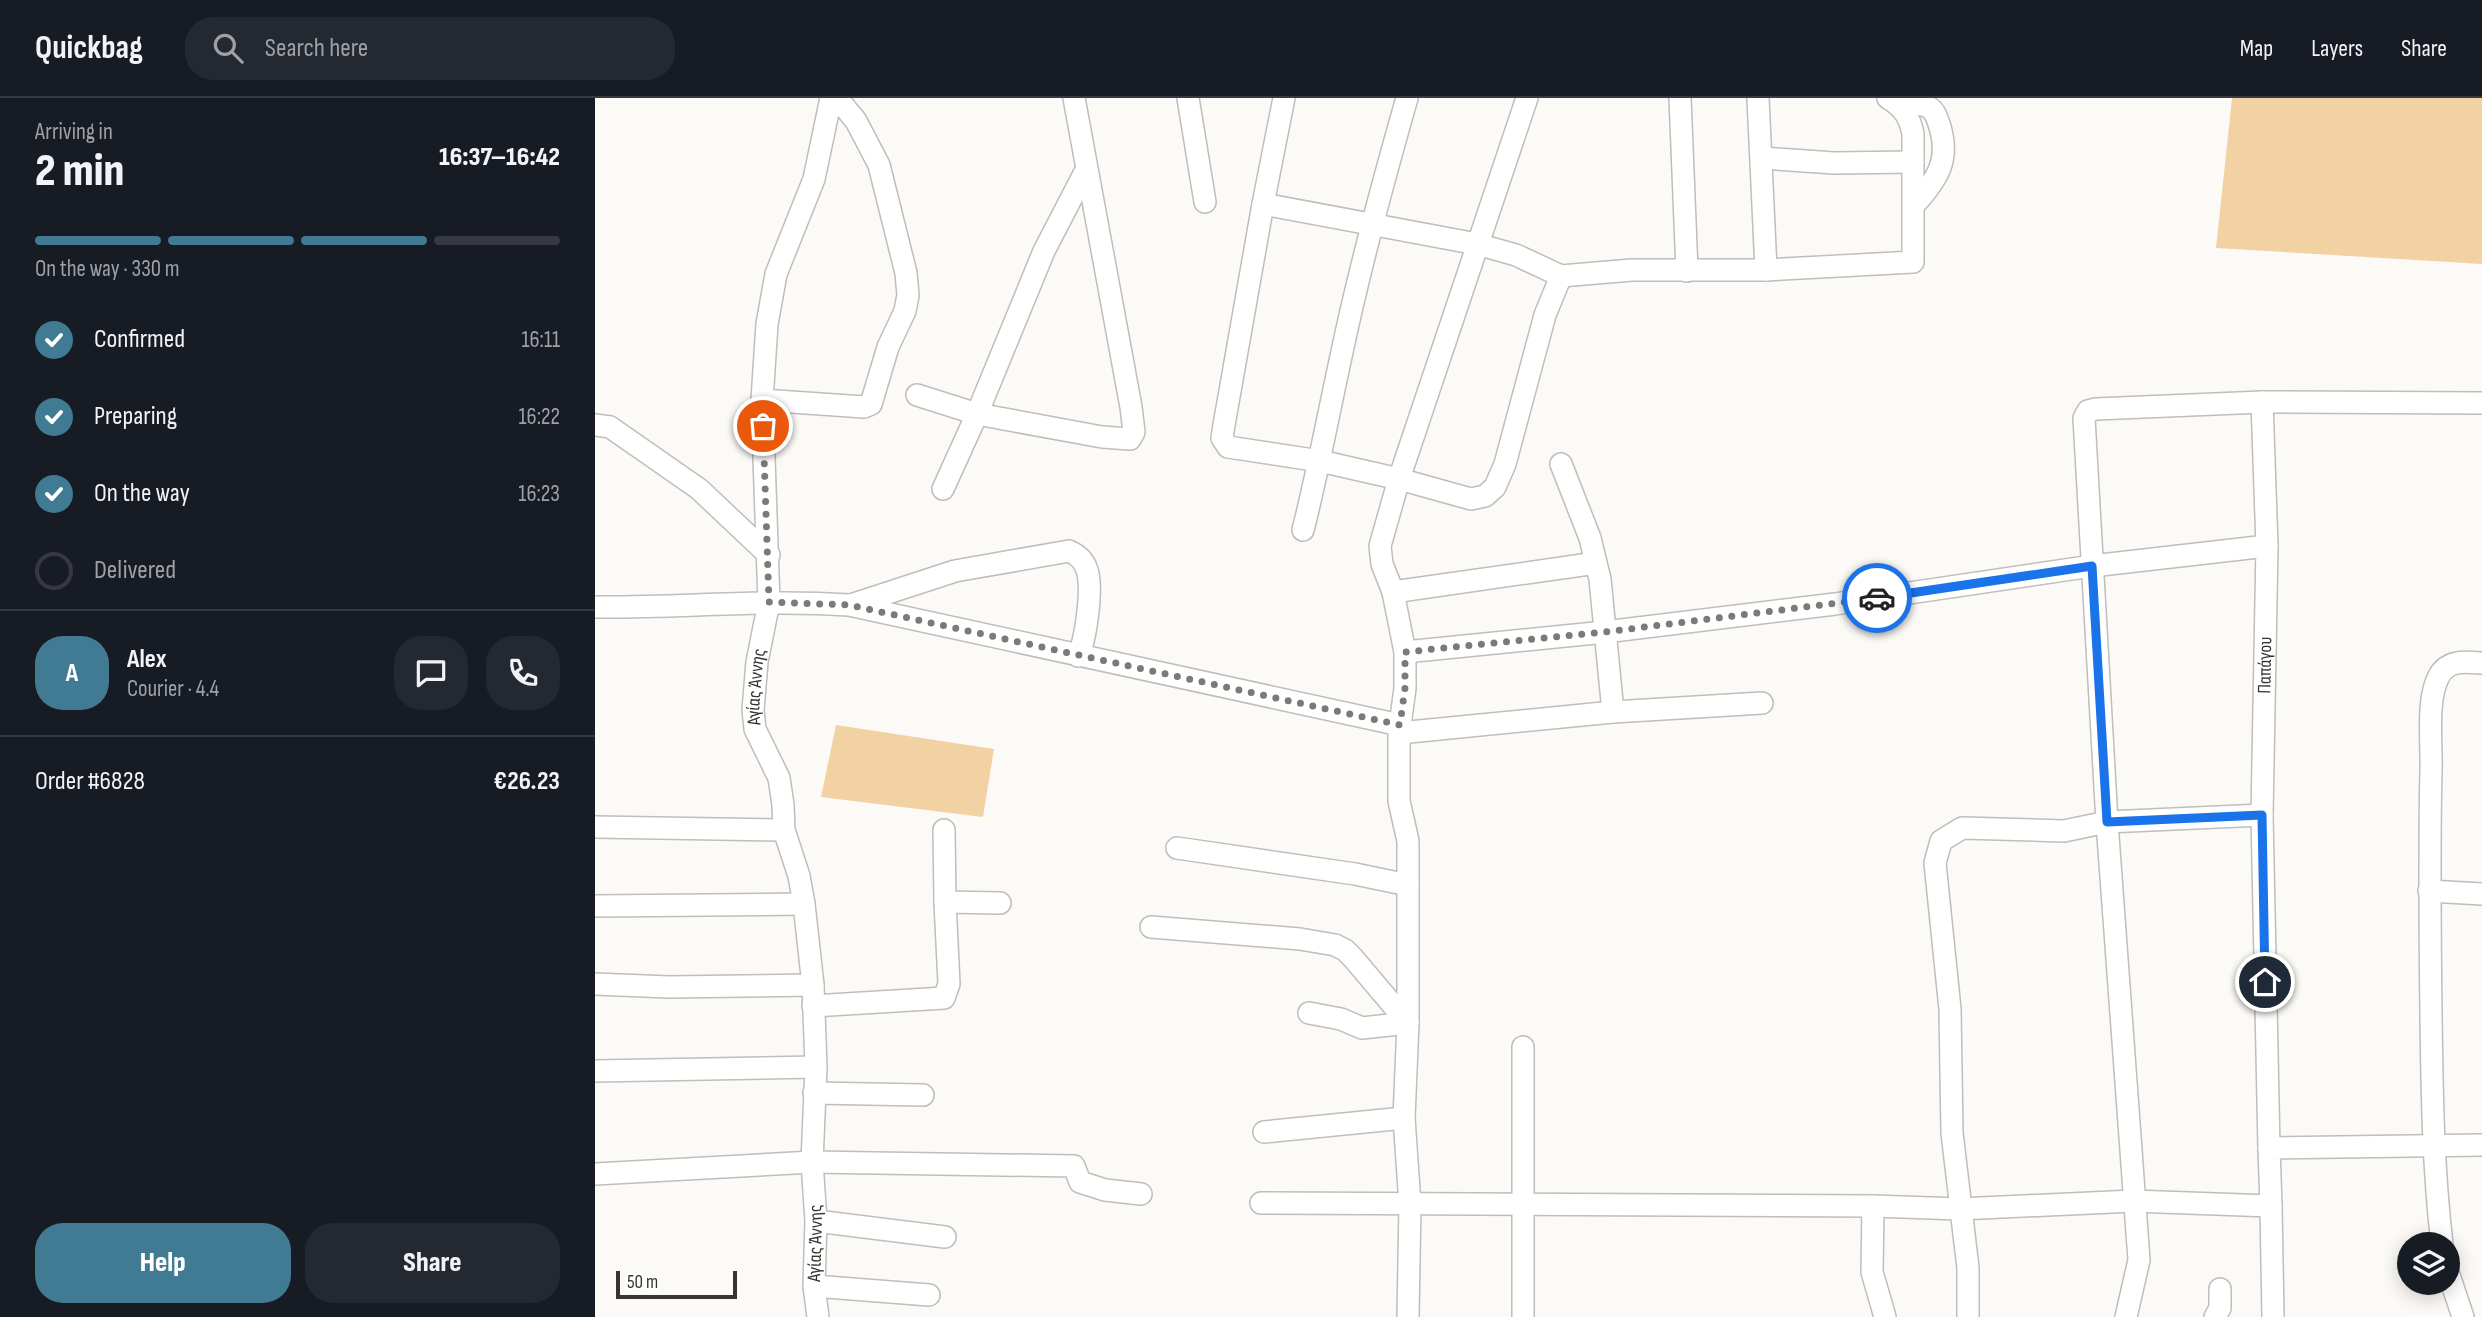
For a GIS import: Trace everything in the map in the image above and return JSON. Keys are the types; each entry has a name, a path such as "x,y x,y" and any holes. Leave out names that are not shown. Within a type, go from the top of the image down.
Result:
{"street":[{"name":"Αγίας Άννης","path":"818,1317 814,1286 816,1221 812,1162 816,1067 813,996 804,904 799,876 784,830 779,778 755,729 753,710 757,662 769,602 762,400 763,361 771,292 814,179 831,98"},
{"path":"762,400 865,407 871,404 888,347 905,311 908,295 907,273 879,165 856,121 837,98"},
{"path":"917,395 977,414 1121,440 1130,439 1134,432 1074,98"},
{"path":"1188,98 1205,202"},
{"path":"1284,98 1222,438 1228,447 1321,461 1399,479 1458,497 1471,499 1485,496 1495,487 1509,453 1545,315 1561,275"},
{"path":"1303,530 1321,461 1342,351 1372,225 1406,98"},
{"path":"1408,1317 1410,1204 1404,1118 1408,1023 1408,841 1399,801 1405,652 1393,592 1382,564 1380,546 1399,479 1527,98"},
{"path":"1680,98 1687,271"},
{"path":"1758,98 1766,270"},
{"path":"1263,204 1477,244 1517,256 1561,275 1632,270 1766,270 1913,261 1914,205 1910,119 1893,101"},
{"path":"1893,101 1929,107 1936,114 1944,142 1944,162 1932,185 1914,205"},
{"path":"1762,158 1834,163 1913,162"},
{"path":"943,489 1044,251 1086,170"},
{"path":"2126,1317 2139,1260 2107,822 2084,418 2088,411 2096,409 2262,402 2482,403"},
{"name":"Παπάγου","path":"2262,402 2267,546 2262,815 2273,1317"},
{"path":"595,425 610,427 699,489 769,555"},
{"path":"1561,464 1590,538 1600,579 1613,712"},
{"path":"1405,652 1605,632 1835,604 2092,566 2267,546"},
{"path":"849,605 955,571 1069,551 1080,556 1088,571 1089,608 1082,648 1078,656"},
{"path":"1393,592 1596,563"},
{"path":"595,607 634,608 769,602 849,605 1400,729 1762,703"},
{"path":"2441,1232 2433,1144 2429,891 2433,691 2446,667 2458,662 2482,663"},
{"path":"1968,1317 1968,1268 1952,1133 1950,1009 1935,863 1941,841 1962,828 2064,831 2107,822 2262,815"},
{"path":"595,827 784,830"},
{"path":"595,984 722,988 813,996 944,998 949,984 944,830"},
{"path":"1177,848 1355,874 1408,885"},
{"path":"2429,891 2482,894"},
{"path":"945,902 1000,903"},
{"path":"595,906 804,904"},
{"path":"1150,927 1300,939 1335,946 1345,950 1408,1023"},
{"path":"1309,1013 1341,1019 1361,1028 1408,1023"},
{"path":"1523,1047 1523,1317"},
{"path":"595,1071 816,1067"},
{"path":"814,1093 923,1095"},
{"path":"1264,1132 1404,1118"},
{"path":"2269,1149 2482,1145"},
{"path":"595,1174 812,1162 1075,1166 1080,1182 1105,1190 1140,1194"},
{"path":"1261,1203 1873,1206 1960,1209 2133,1200 2271,1206"},
{"path":"1873,1206 1872,1272 1885,1317"},
{"path":"816,1221 945,1237"},
{"path":"814,1286 929,1295"},
{"path":"2215,1317 2220,1308 2220,1289"},
{"path":"2456,1295 2463,1317"}],"shaded area":[{"path":"2232,98 2482,98 2482,264 2216,248"},
{"path":"836,725 994,749 983,817 821,797"}],"way so far":[{"path":"763,426 769,602 849,605 1400,725 1405,688 1405,652 1605,632 1877,598"}],"route":[{"path":"1877,598 2092,566 2107,822 2262,815 2265,982"}]}
